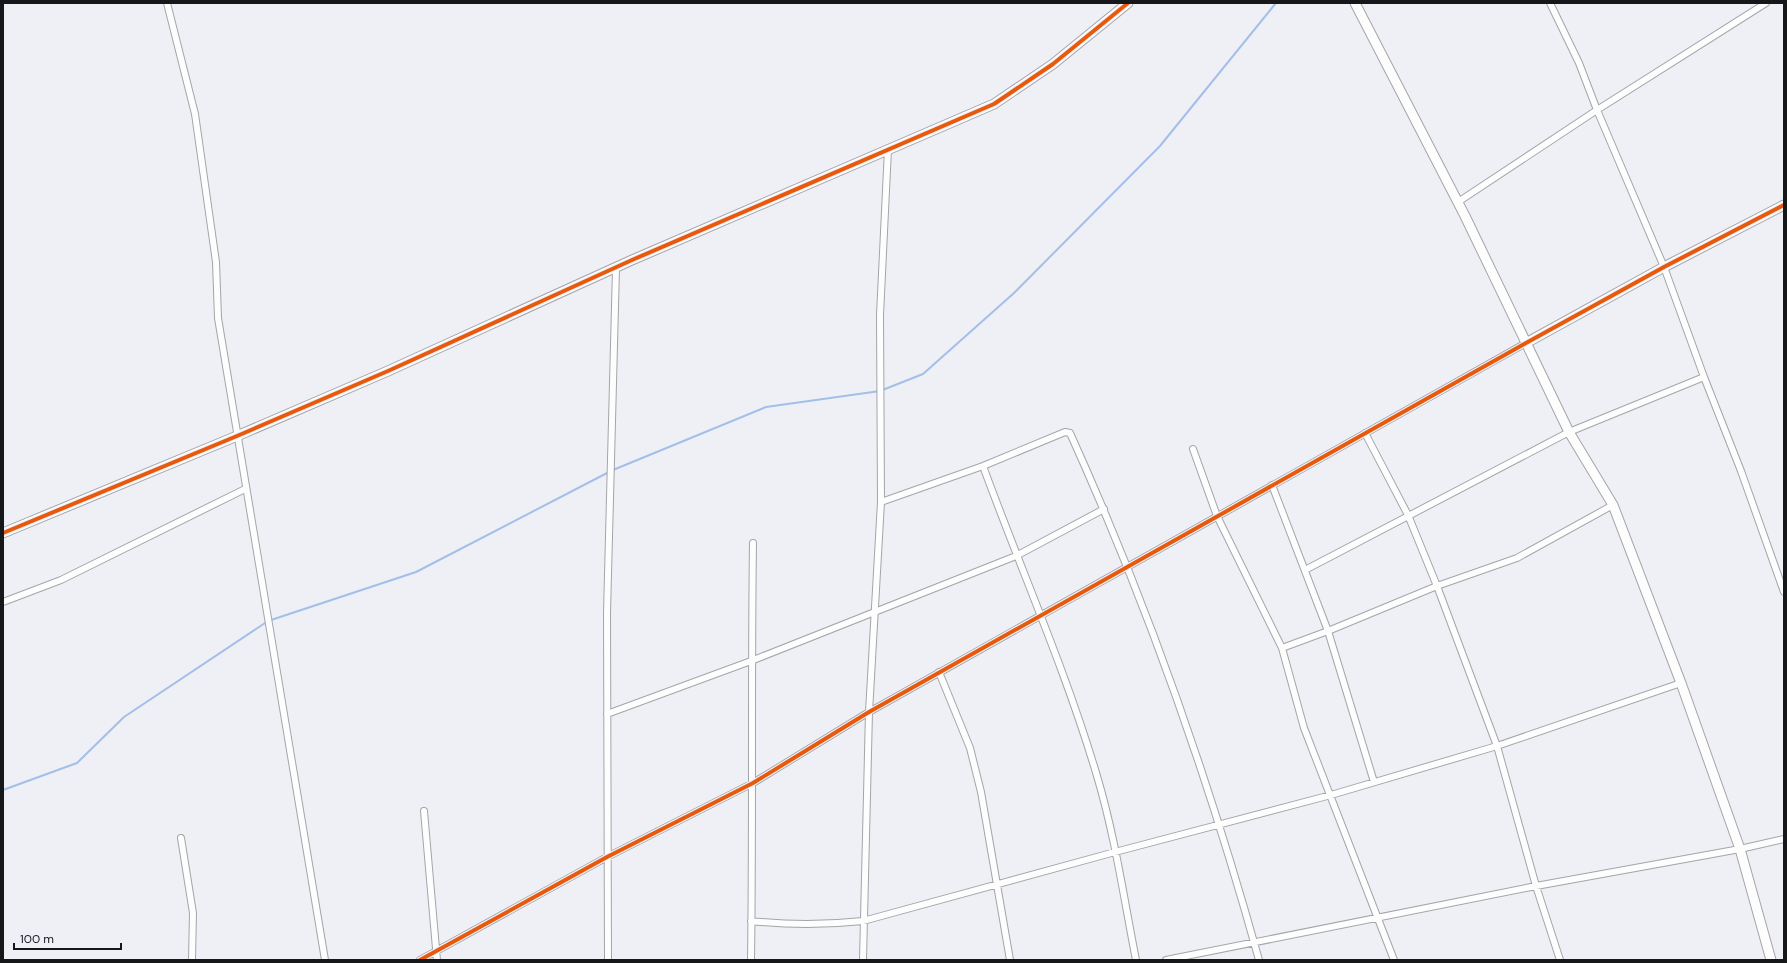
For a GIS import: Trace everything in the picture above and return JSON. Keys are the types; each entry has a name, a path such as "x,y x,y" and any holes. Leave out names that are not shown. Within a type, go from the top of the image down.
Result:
{"street":[{"path":"167,3 195,114 216,262 218,318 245,489 325,960"},
{"path":"3,533 237,436 388,371 616,268 994,104 1053,64 1128,3"},
{"path":"1355,3 1458,202 1569,432 1613,505 1681,683 1740,849 1771,960"},
{"path":"1550,3 1579,63 1597,110 1664,267 1704,377 1741,471 1784,592"},
{"path":"1458,202 1597,110 1766,3"},
{"path":"863,960 869,712 876,612 881,502 880,315 888,149"},
{"path":"420,960 607,857 753,783 869,712 1272,485 1664,267 1784,205"},
{"path":"608,960 608,605 616,268"},
{"path":"1305,570 1569,432 1704,377"},
{"path":"881,502 983,466 1068,432 1070,433 1128,566 1178,699 1259,960"},
{"path":"1365,433 1408,515 1437,586 1497,746 1536,886 1560,960"},
{"path":"1193,449 1218,516 1282,648 1304,728 1394,960"},
{"path":"983,466 1016,556 1076,710 1098,777 1115,852 1136,960"},
{"path":"1272,485 1328,632 1374,782"},
{"path":"3,602 61,580 245,489"},
{"path":"1282,648 1328,632 1437,586 1517,558 1613,505"},
{"path":"607,714 751,661 1016,556 1104,509"},
{"path":"751,960 750,883 753,783 751,661 753,543"},
{"path":"939,672 970,748 978,777 1010,960"},
{"path":"751,921 789,925 827,925 863,921 1331,795 1497,746 1681,683"},
{"path":"424,811 437,960"},
{"path":"181,838 193,913 192,960"},
{"path":"1166,960 1536,886 1740,849 1784,839"}],"waterway":[{"path":"613,470 766,407 880,391 923,374 1014,293 1160,146 1276,3"},
{"path":"3,790 77,763 124,717 268,621 416,572 609,472"}],"cycle path":[{"path":"3,533 237,436 388,371 632,260 994,104 1053,64 1128,3"},
{"path":"420,960 607,857 753,783 869,712 1526,343 1664,267 1784,205"}]}
